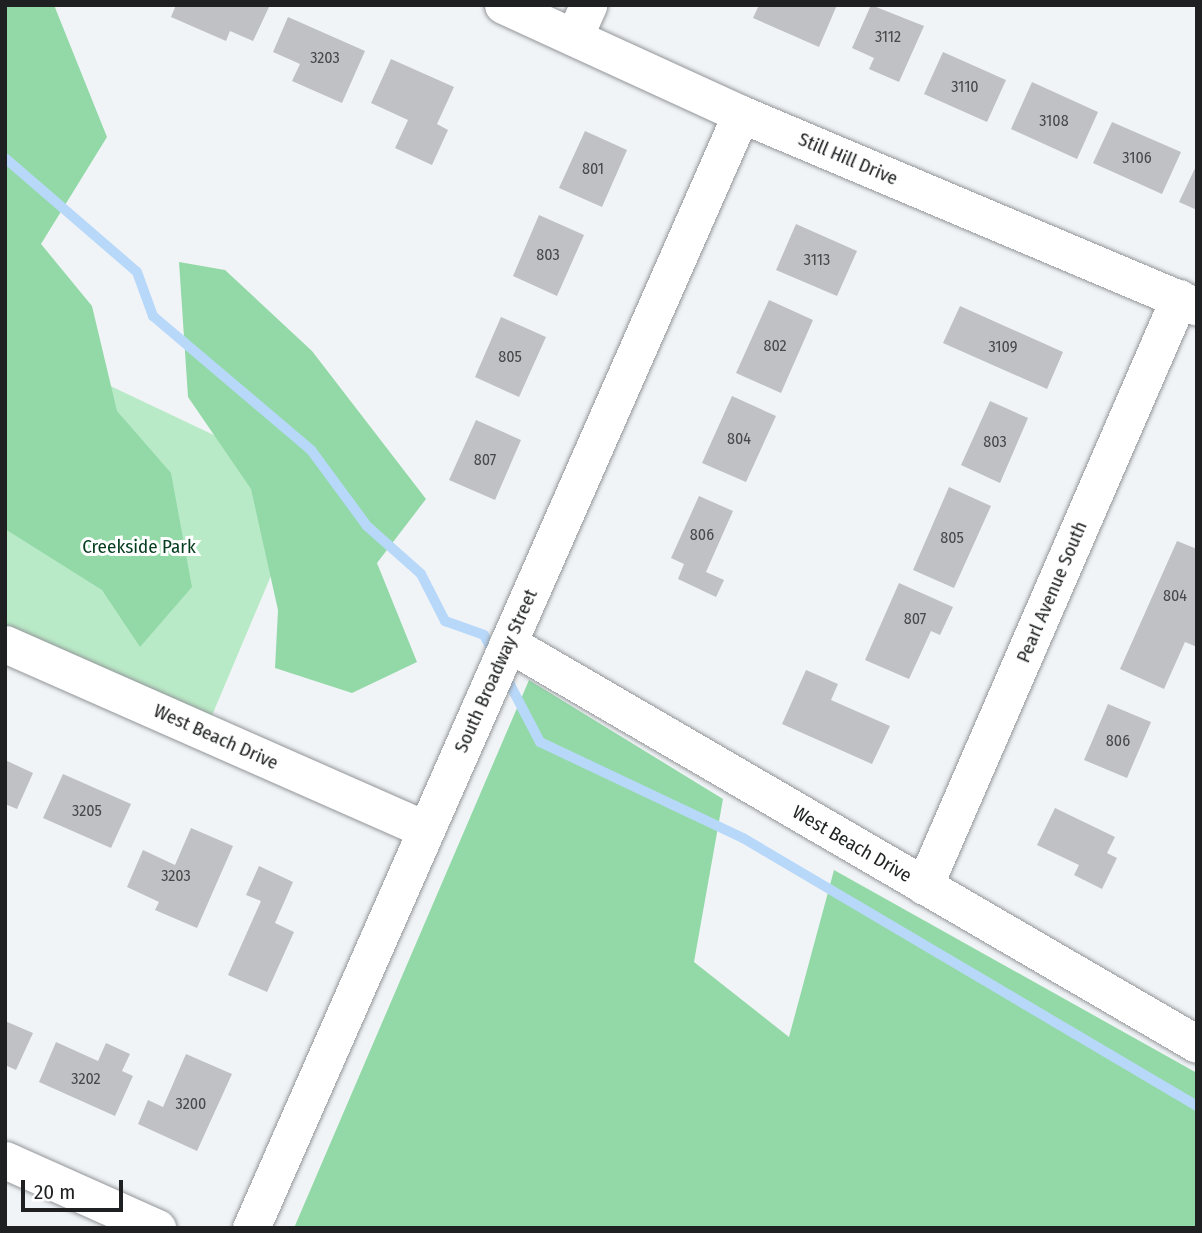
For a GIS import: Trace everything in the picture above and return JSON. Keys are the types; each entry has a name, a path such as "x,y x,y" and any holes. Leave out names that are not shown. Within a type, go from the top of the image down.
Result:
{"street":[{"name":"Still Hill Drive","path":"503,5 581,21 741,114 1188,302"},
{"name":"South Broadway Street","path":"251,1228 741,114"},
{"name":"Pearl Avenue South","path":"924,886 1188,302"},
{"name":"West Beach Drive","path":"508,643 1197,1044"},
{"name":"West Beach Drive","path":"5,644 426,830"},
{"path":"5,1160 157,1228"}],"green space":[{"path":"5,5 54,5 107,137 41,244 92,306 117,411 171,473 192,587 140,647 102,590 5,529"},
{"path":"179,262 225,270 312,351 426,499 377,563 417,662 352,693 275,668 278,610 251,489 188,397"},
{"name":"Creekside Park","path":"5,336 311,481 205,732 5,644"},
{"path":"529,680 723,799 694,962 789,1037 834,870 1197,1073 1197,1228 294,1228"}],"building":[{"path":"176,5 269,7 253,41 230,31 226,41 171,17"},
{"path":"759,5 837,5 819,47 753,18"},
{"path":"871,5 924,26 899,82 869,69 874,58 852,48"},
{"path":"288,17 365,51 342,103 292,81 300,64 273,52"},
{"path":"943,52 1006,80 987,122 924,94"},
{"path":"391,59 454,87 437,124 448,130 432,165 395,148 408,120 371,103"},
{"path":"1032,82 1098,112 1077,159 1011,129"},
{"path":"1112,122 1181,152 1162,194 1093,163"},
{"path":"585,131 627,150 602,207 559,188"},
{"path":"1197,164 1197,210 1179,202"},
{"path":"539,215 584,235 557,296 513,276"},
{"path":"796,224 857,251 837,296 776,270"},
{"path":"769,300 813,320 781,393 736,373"},
{"path":"960,306 1063,352 1047,389 943,343"},
{"path":"501,317 546,337 519,397 475,377"},
{"path":"732,396 776,416 746,482 702,463"},
{"path":"990,401 1028,418 1000,483 961,465"},
{"path":"476,420 521,440 495,500 449,480"},
{"path":"949,487 991,506 954,588 913,570"},
{"path":"699,496 733,511 706,572 724,580 716,597 678,579 684,564 671,558"},
{"path":"1177,541 1197,549 1197,647 1185,642 1164,689 1120,669"},
{"path":"899,583 953,607 940,635 931,631 909,679 865,660"},
{"path":"806,670 838,684 831,700 890,726 872,764 782,724"},
{"path":"1108,704 1151,722 1127,778 1084,760"},
{"path":"5,760 33,773 17,809 5,804"},
{"path":"63,774 131,804 111,848 43,818"},
{"path":"1055,808 1115,837 1107,853 1117,858 1102,889 1074,875 1079,865 1037,845"},
{"path":"191,828 233,846 197,928 155,910 159,902 127,887 143,850 175,865"},
{"path":"259,866 293,882 275,923 294,932 267,992 228,975 261,901 246,895"},
{"path":"5,1021 33,1033 16,1070 5,1065"},
{"path":"56,1042 98,1061 106,1043 130,1054 122,1071 133,1076 115,1116 39,1082"},
{"path":"186,1054 232,1074 197,1151 138,1124 148,1100 163,1107"}],"waterway":[{"path":"5,158 137,272 153,316 311,450 367,526 421,574 445,621 484,635 494,654"},
{"path":"505,675 540,742 743,838 1197,1106"}]}
